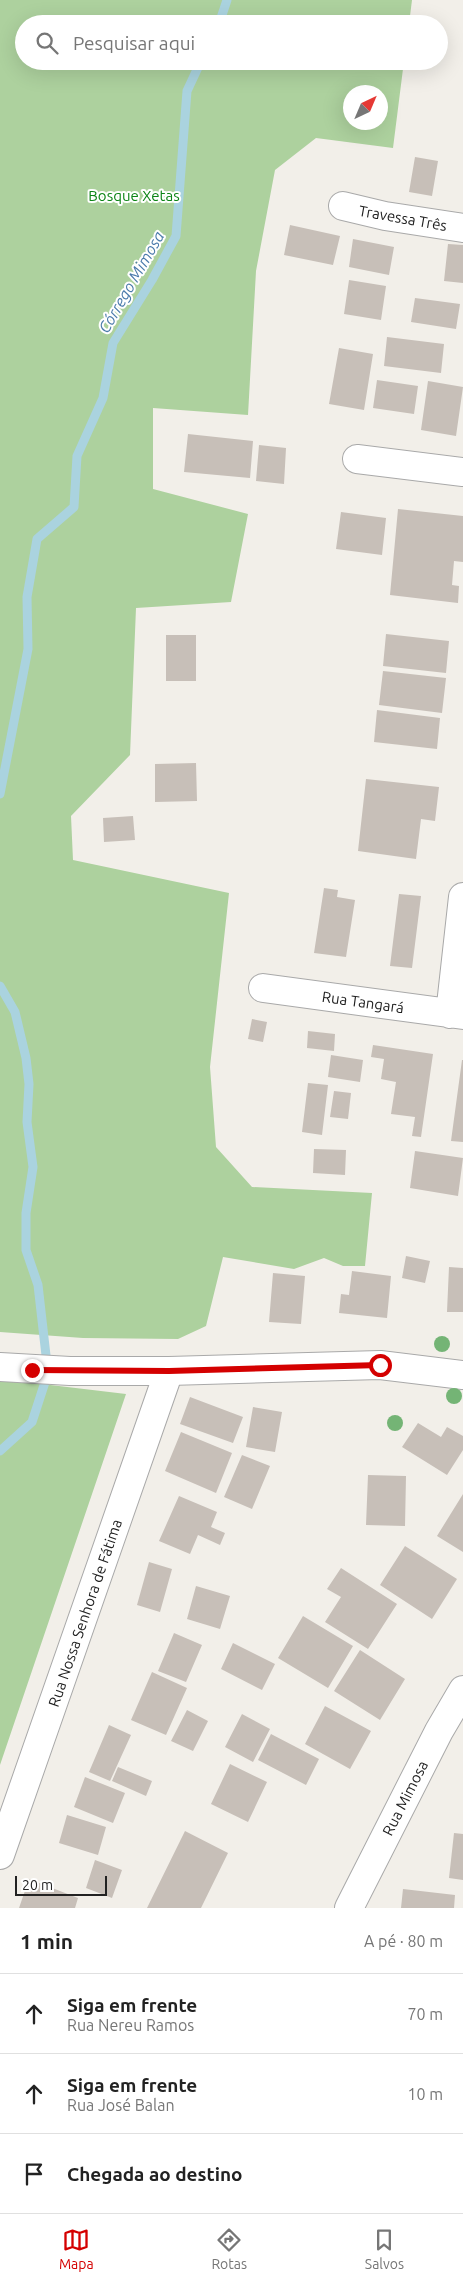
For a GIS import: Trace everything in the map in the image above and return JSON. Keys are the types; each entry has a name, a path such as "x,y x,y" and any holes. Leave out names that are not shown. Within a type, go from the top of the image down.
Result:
{"street":[{"name":"Travessa Três","path":"343,206 385,216 463,228"},
{"path":"357,459 463,472"},
{"path":"457,1014 463,896"},
{"name":"Rua Tangará","path":"263,988 457,1014"},
{"path":"0,1368 70,1371 169,1371 380,1365 463,1375"},
{"name":"Rua Nossa Senhora de Fátima","path":"0,1855 169,1371"},
{"name":"Rua Mimosa","path":"349,1908 451,1732 463,1690"}],"green space":[{"name":"Bosque Xetas","path":"0,0 412,0 410,15 15,15 15,70 403,70 393,148 316,138 275,170 256,271 248,415 153,408 153,489 248,514 231,602 136,608 130,755 71,816 73,860 229,893 210,1067 216,1147 252,1187 372,1193 365,1266 343,1266 324,1258 294,1269 223,1257 206,1326 178,1339 83,1338 0,1332"},
{"path":"0,1379 126,1394 0,1765"}],"building":[{"path":"415,157 438,161 432,196 409,192"},
{"path":"290,225 340,236 333,265 284,255"},
{"path":"353,239 394,247 389,275 349,267"},
{"path":"448,244 463,245 463,283 444,281"},
{"path":"349,280 386,286 381,320 344,314"},
{"path":"415,298 460,304 456,329 411,322"},
{"path":"387,337 444,344 441,373 384,366"},
{"path":"339,348 373,354 364,410 329,404"},
{"path":"377,380 418,386 414,414 373,408"},
{"path":"428,381 463,387 456,436 421,430"},
{"path":"188,434 253,441 250,478 184,472"},
{"path":"259,445 286,448 284,484 256,481"},
{"path":"398,509 463,516 463,562 454,561 452,585 459,586 458,603 390,595"},
{"path":"341,512 386,518 382,555 336,549"},
{"path":"386,634 449,641 446,673 383,666"},
{"path":"166,635 196,635 196,681 166,681"},
{"path":"383,671 446,678 442,713 379,705"},
{"path":"377,710 440,718 437,749 374,742"},
{"path":"196,763 197,801 155,802 155,764"},
{"path":"366,779 439,787 435,821 421,819 416,859 358,851"},
{"path":"133,816 135,840 104,842 103,818"},
{"path":"324,888 338,890 337,897 355,900 346,957 314,953"},
{"path":"399,894 421,896 412,968 390,966"},
{"path":"252,1019 267,1022 263,1042 248,1039"},
{"path":"308,1031 335,1034 334,1051 307,1048"},
{"path":"373,1045 433,1054 421,1137 412,1136 415,1117 391,1114 396,1082 381,1079 384,1059 371,1057"},
{"path":"331,1055 363,1060 360,1082 328,1077"},
{"path":"463,1060 463,1142 451,1141"},
{"path":"308,1083 328,1085 322,1135 302,1132"},
{"path":"334,1091 351,1093 348,1119 330,1117"},
{"path":"314,1149 346,1150 345,1175 313,1173"},
{"path":"415,1151 463,1158 458,1196 410,1188"},
{"path":"406,1256 430,1261 425,1283 402,1278"},
{"path":"449,1267 463,1268 463,1312 447,1312"},
{"path":"352,1271 391,1276 387,1318 339,1313 341,1294 349,1295"},
{"path":"273,1273 305,1276 301,1324 269,1322"},
{"path":"190,1397 243,1417 233,1443 180,1424"},
{"path":"253,1407 282,1412 275,1452 246,1447"},
{"path":"418,1423 441,1437 447,1427 463,1436 463,1450 447,1475 402,1447"},
{"path":"181,1432 232,1453 216,1493 165,1471"},
{"path":"242,1455 270,1466 252,1509 224,1497"},
{"path":"368,1475 406,1476 405,1526 366,1525"},
{"path":"463,1494 463,1552 437,1536"},
{"path":"179,1496 217,1512 211,1527 225,1533 220,1545 198,1535 190,1554 159,1541"},
{"path":"405,1546 457,1579 432,1619 380,1585"},
{"path":"149,1562 172,1569 160,1612 137,1605"},
{"path":"341,1568 397,1604 368,1649 325,1622 341,1597 327,1589"},
{"path":"196,1586 230,1596 220,1629 187,1619"},
{"path":"303,1616 353,1646 328,1688 278,1658"},
{"path":"174,1633 202,1645 186,1682 158,1671"},
{"path":"233,1643 275,1664 262,1690 221,1669"},
{"path":"360,1650 405,1679 380,1720 334,1691"},
{"path":"152,1672 187,1688 166,1735 131,1720"},
{"path":"325,1706 371,1731 350,1769 305,1744"},
{"path":"187,1710 208,1721 193,1751 171,1741"},
{"path":"242,1714 270,1729 253,1762 225,1747"},
{"path":"109,1725 131,1735 110,1781 89,1772"},
{"path":"271,1734 319,1759 306,1785 258,1760"},
{"path":"230,1764 267,1782 248,1822 211,1804"},
{"path":"118,1767 152,1781 146,1796 112,1781"},
{"path":"85,1777 125,1793 113,1823 74,1807"},
{"path":"67,1815 106,1827 98,1855 59,1843"},
{"path":"185,1831 228,1853 201,1908 147,1908"},
{"path":"454,1833 463,1834 463,1880 449,1878"},
{"path":"95,1860 122,1870 112,1898 86,1888"},
{"path":"29,1879 78,1898 75,1908 19,1908"},
{"path":"403,1889 455,1895 454,1908 401,1908"}],"waterway":[{"name":"Córrego Mimosa","path":"222,15 227,0"},
{"name":"Córrego Mimosa","path":"0,794 28,649 27,597 37,539 74,507 77,456 103,398 113,343 152,280 176,236 187,91 197,70"},
{"name":"Córrego Mimosa","path":"0,986 15,1012 26,1058 29,1084 27,1122 33,1167 26,1213 26,1250 38,1285 48,1373 32,1422 0,1451"}],"route":[{"path":"32,1370 169,1371 380,1365"}]}
